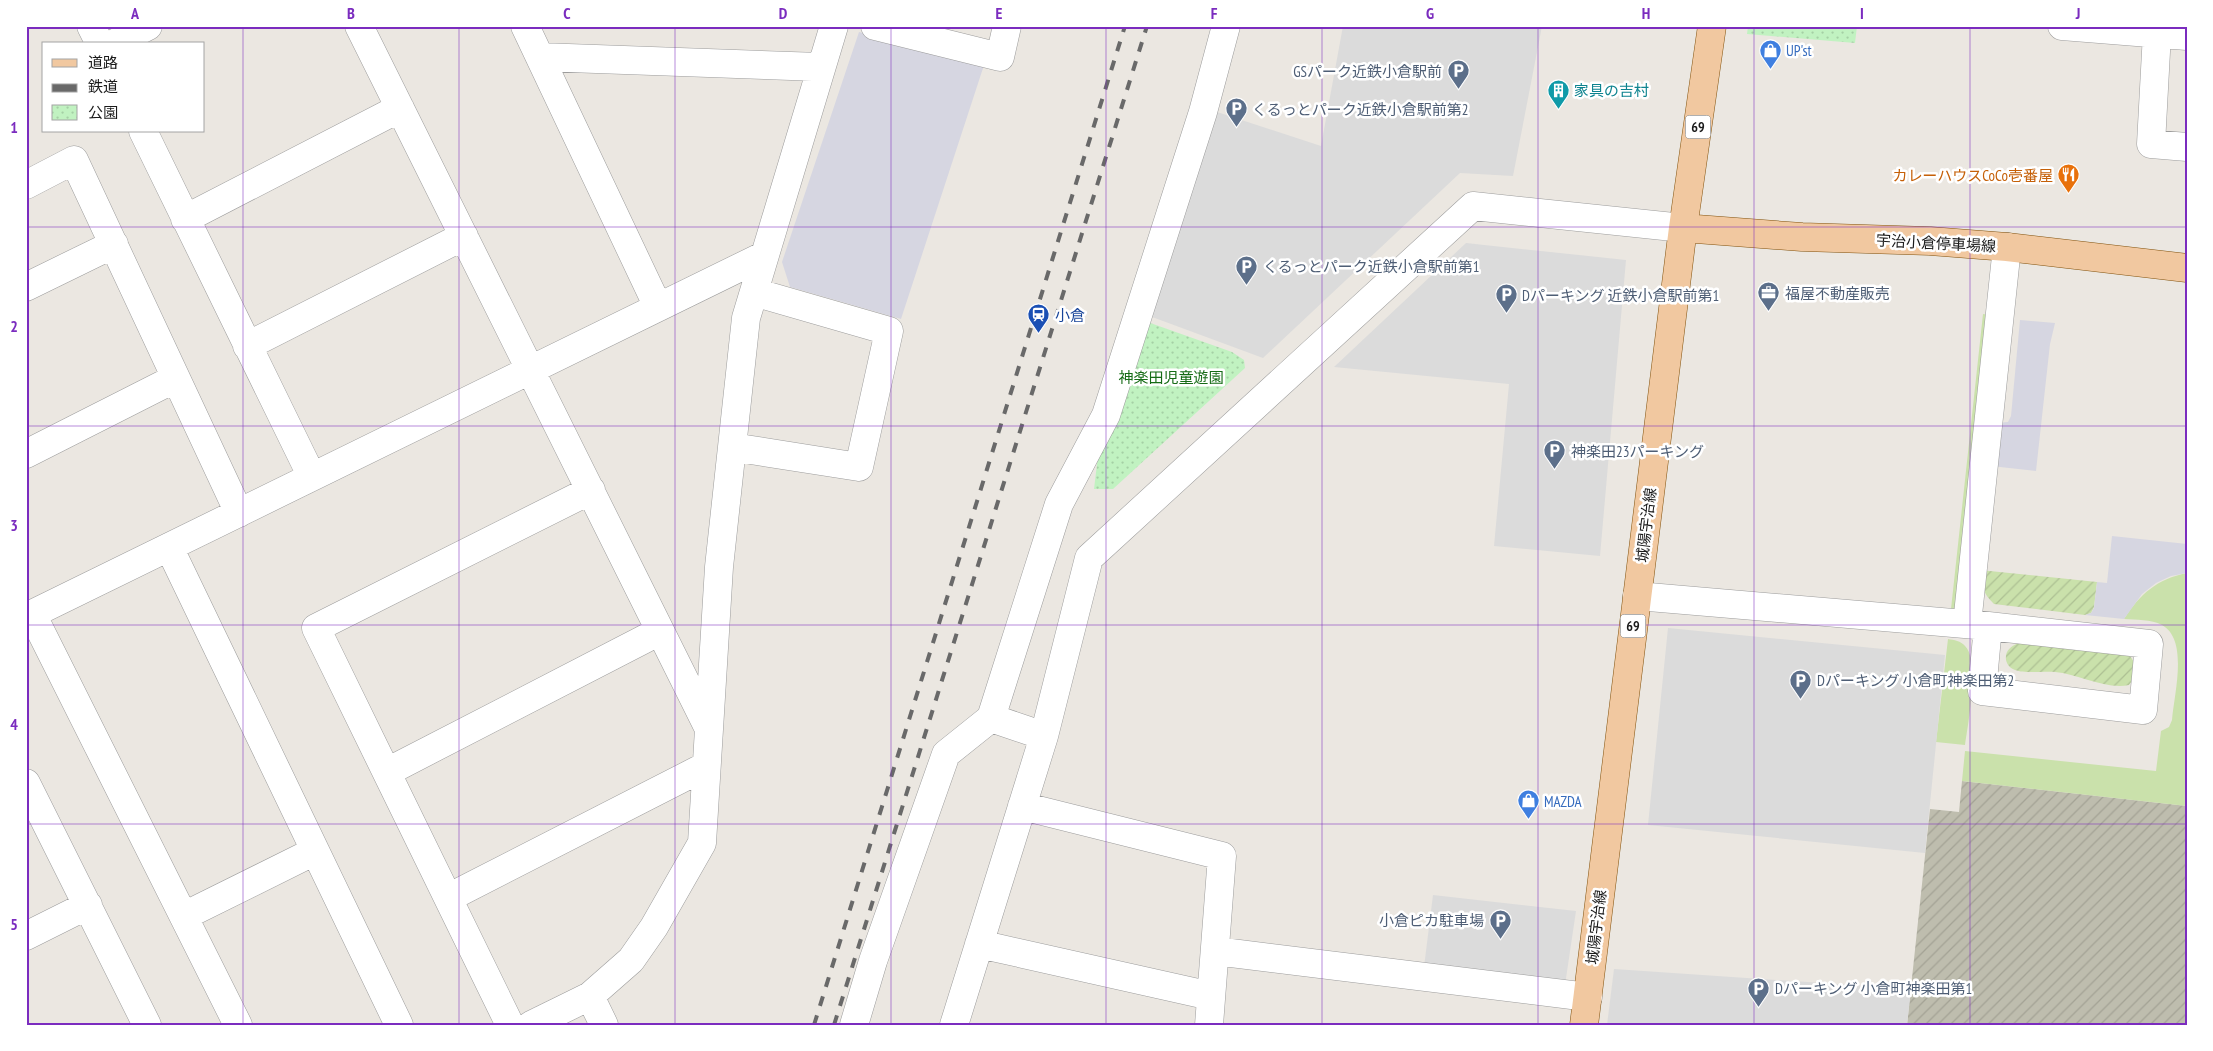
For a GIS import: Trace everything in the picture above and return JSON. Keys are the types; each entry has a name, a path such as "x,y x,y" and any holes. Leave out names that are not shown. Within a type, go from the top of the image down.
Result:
{"main road":[{"name":"城陽宇治線","path":"1584,1025 1684,228 1712,26"},
{"name":"宇治小倉停車場線","path":"1684,228 2007,248 2187,268"}],"street":[{"path":"91,26 99,42"},
{"path":"116,42 148,26"},
{"path":"359,26 708,727"},
{"path":"525,26 658,307"},
{"path":"531,1025 590,996 632,960 654,928 702,843 719,567 746,318 820,67 834,26"},
{"path":"875,26 1000,57 1007,26"},
{"path":"854,1025 873,960 946,754 991,718 1059,504 1069,481 1106,415 1203,112 1226,26"},
{"path":"2062,26 2187,36"},
{"path":"2157,33 2151,144 2187,147"},
{"path":"540,57 820,67"},
{"path":"186,219 400,108"},
{"path":"143,132 312,477"},
{"path":"26,186 74,160 174,379 239,513"},
{"path":"954,1025 1044,736 1090,558 1473,206 1684,228"},
{"path":"248,346 464,236"},
{"path":"26,287 114,244"},
{"path":"1637,596 1977,625 2149,644 2143,710 1982,691 1977,625 2007,248"},
{"path":"238,1025 29,615 765,255"},
{"path":"732,447 859,467 889,331 754,292"},
{"path":"26,454 174,379"},
{"path":"510,1025 316,628 591,490"},
{"path":"169,547 399,1025"},
{"path":"386,772 660,631"},
{"path":"991,718 1044,736"},
{"path":"448,898 706,766"},
{"path":"26,783 88,904 137,1021"},
{"path":"1022,806 1222,856 1209,1025"},
{"path":"184,916 315,851"},
{"path":"26,936 88,904"},
{"path":"979,944 1212,996"},
{"path":"1215,950 1588,997"},
{"path":"590,996 604,1025"}],"shaded area":[{"path":"1343,26 1542,26 1513,176 1460,173 1263,358 1144,314 1211,110 1321,146"},
{"path":"859,32 985,62 901,319 790,287 782,262"},
{"name":"Dパーキング 近鉄小倉駅前第1","path":"1466,243 1626,260 1600,556 1494,546 1509,384 1334,367"},
{"path":"2020,320 2055,323 2050,344 2036,471 1991,466 1996,423 2008,422 2011,416"},
{"path":"2112,536 2187,544 2187,573 2171,576 2156,583 2142,594 2124,619 2085,615 2091,613 2094,608 2097,582 2107,583"},
{"name":"Dパーキング 小倉町神楽田第2","path":"1668,628 1945,655 1925,853 1648,825"},
{"path":"1962,781 2187,806 2187,1025 1907,1025 1930,809 1959,812"},
{"name":"小倉ピカ駐車場","path":"1433,895 1576,911 1565,985 1424,967"},
{"name":"Dパーキング 小倉町神楽田第1","path":"1614,969 1911,989 1907,1025 1607,1025"}],"green space":[{"path":"1748,26 1857,26 1855,43 1747,34"},
{"path":"1983,314 1989,315 1961,607 1951,609"},
{"name":"神楽田児童遊園","path":"1139,319 1232,352 1244,360 1245,368 1113,489 1094,489 1101,431"},
{"path":"1980,570 2097,582 2094,607 2091,613 2085,615 1994,604 1983,588"},
{"path":"2187,573 2187,806 1962,781 1965,751 2156,771 2161,731 2169,727 2172,720 2178,655 2170,632 2162,625 2148,621 2124,619 2136,602 2150,589 2167,579"},
{"path":"1948,639 1955,640 1965,646 1972,664 1972,693 1965,745 1936,742"},
{"path":"2018,643 2125,652 2134,663 2134,676 2129,685 2120,686 2102,684 2064,673 2020,671 2009,666 2006,660 2006,654"}],"railway":[{"path":"814,1025 1125,26"},
{"path":"834,1025 1147,26"}],"place":[{"name":"UP'st","path":"1770,69"},
{"name":"GSパーク近鉄小倉駅前","path":"1458,90"},
{"name":"家具の吉村","path":"1558,109"},
{"name":"くるっとパーク近鉄小倉駅前第2","path":"1236,128"},
{"name":"カレーハウスCoCo壱番屋","path":"2069,194"},
{"name":"くるっとパーク近鉄小倉駅前第1","path":"1247,285"},
{"name":"福屋不動産販売","path":"1769,312"},
{"name":"Dパーキング 近鉄小倉駅前第1","path":"1506,314"},
{"name":"小倉","path":"1039,334"},
{"name":"神楽田23パーキング","path":"1555,470"},
{"name":"Dパーキング 小倉町神楽田第2","path":"1801,699"},
{"name":"MAZDA","path":"1528,820"},
{"name":"小倉ピカ駐車場","path":"1500,939"},
{"name":"Dパーキング 小倉町神楽田第1","path":"1759,1007"}]}
